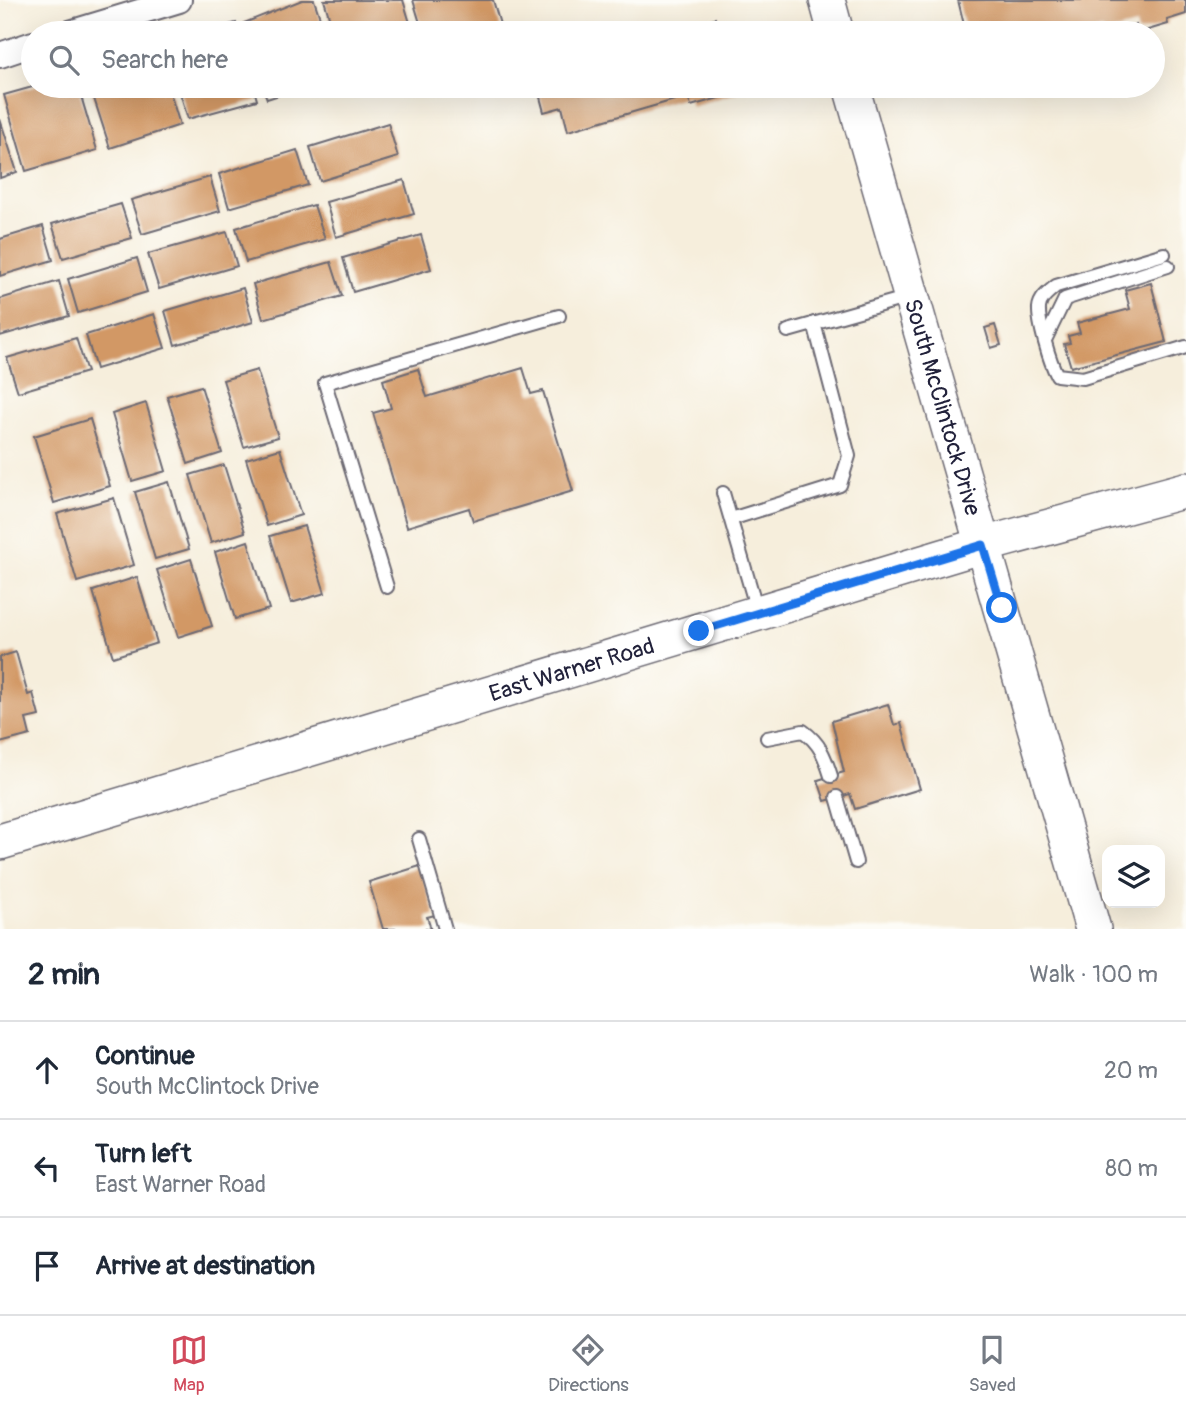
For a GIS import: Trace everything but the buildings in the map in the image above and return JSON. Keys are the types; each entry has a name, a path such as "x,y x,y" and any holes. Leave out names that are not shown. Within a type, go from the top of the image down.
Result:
{"main road":[{"path":"827,0 833,21"},
{"name":"South McClintock Drive","path":"854,98 1093,929"},
{"name":"East Warner Road","path":"0,842 983,545 1186,490"}],"street":[{"path":"110,21 179,0"},
{"path":"0,55 21,48"}],"lane":[{"path":"1046,339 1065,299 1166,260 1056,286 1048,292 1040,309 1046,339 1057,374 1069,378 1083,377 1186,347"},
{"path":"788,331 912,296"},
{"path":"387,587 325,383 559,316"},
{"path":"731,519 840,485 849,457 814,323"},
{"path":"723,493 758,613"},
{"path":"767,738 803,731 815,740 823,751 831,776"},
{"path":"837,797 856,862"},
{"path":"419,839 445,929"}],"route":[{"path":"699,631 983,545 1002,608"}]}
